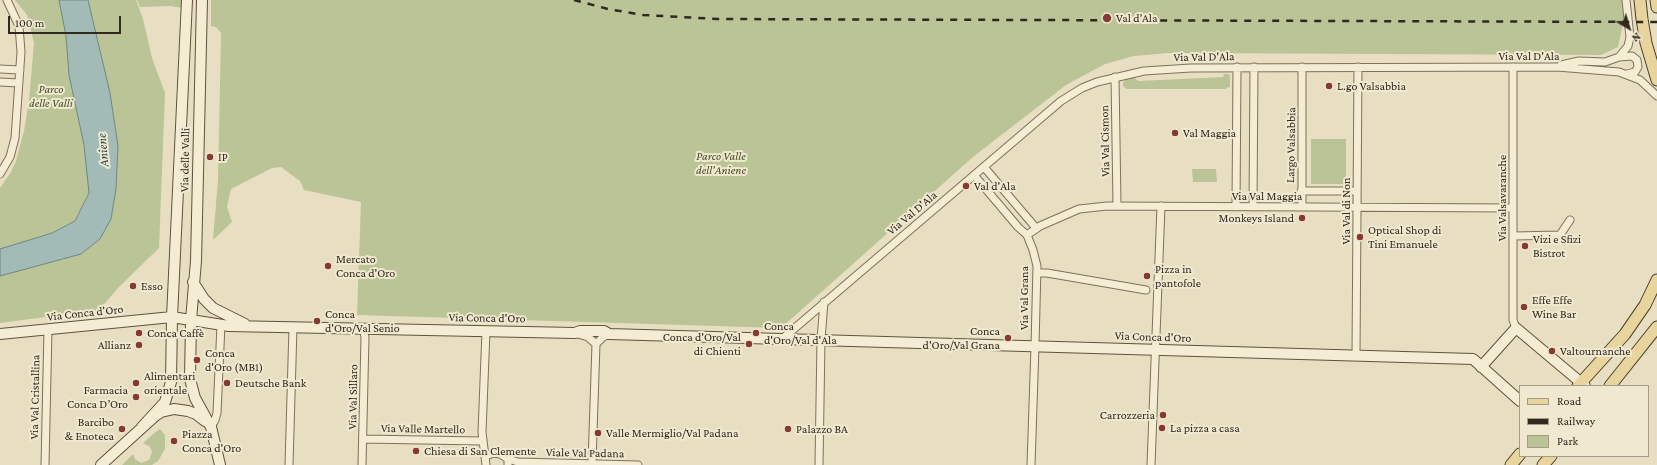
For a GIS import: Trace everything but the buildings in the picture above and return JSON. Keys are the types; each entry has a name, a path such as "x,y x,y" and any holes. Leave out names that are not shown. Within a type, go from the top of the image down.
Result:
{"main road":[{"path":"1640,0 1646,43 1657,80"},
{"path":"1656,0 1657,7"},
{"path":"1581,385 1625,334 1656,287"},
{"path":"1611,385 1657,327"},
{"path":"1511,465 1519,455"},
{"path":"1543,465 1550,457"}],"street":[{"path":"0,174 8,161 13,147 16,130 20,70 20,31 16,17 8,0"},
{"name":"Via delle Valli","path":"172,317 187,0"},
{"name":"Via delle Valli","path":"191,320 193,282 196,261 202,0"},
{"path":"1619,57 1626,49 1630,37 1626,0"},
{"path":"1557,67 1579,61 1605,62 1619,57 1632,56 1637,60 1638,67 1637,70 1627,74"},
{"path":"1236,207 1237,67"},
{"name":"Via Val D'Ala","path":"782,339 1066,97 1088,85 1115,77 1158,70 1237,67 1557,67 1609,70 1627,74 1643,82 1657,96"},
{"path":"1253,207 1254,67"},
{"name":"Largo Valsabbia","path":"1302,67 1302,207"},
{"name":"Via Val di Non","path":"1356,356 1358,67"},
{"name":"Via Valsavaranche","path":"1513,68 1513,320 1516,328"},
{"path":"0,69 20,70"},
{"name":"Via Val Cismon","path":"1115,77 1116,205"},
{"path":"0,82 19,83"},
{"path":"984,167 1036,228"},
{"name":"Via Val Grana","path":"974,175 1018,227 1027,235 1033,250 1037,272 1031,465"},
{"path":"1301,191 1357,191"},
{"name":"Via Val Maggia","path":"1027,235 1036,228 1079,209 1116,205 1513,208"},
{"path":"1151,465 1161,206"},
{"path":"1514,236 1560,235 1570,220"},
{"path":"1037,272 1146,290"},
{"path":"193,282 213,308 248,325"},
{"path":"818,465 821,340 824,302"},
{"path":"142,428 162,406 169,392 172,370 172,317 191,320 191,386 195,398 211,427 220,465"},
{"name":"Via Conca d'Oro","path":"0,334 172,317"},
{"name":"Via Conca d'Oro","path":"191,320 221,325 575,333 580,331 604,331 609,334 1473,359 1519,400"},
{"path":"211,427 217,413 221,325"},
{"path":"289,465 293,327"},
{"path":"1481,367 1516,328 1581,385"},
{"name":"Via Val Cristallina","path":"45,465 48,329"},
{"name":"Via Val Sillaro","path":"362,465 364,329"},
{"path":"486,331 482,441 486,456 486,465"},
{"path":"575,333 588,337 596,344"},
{"path":"593,464 596,344 603,337 609,334"},
{"path":"101,465 159,413 174,409 192,412 211,427"},
{"name":"Via Valle Martello","path":"363,439 482,441"},
{"name":"Viale Val Padana","path":"486,456 496,453 508,462 638,465"}],"green space":[{"name":"Parco delle Valli","path":"15,0 59,0 66,36 69,75 84,145 89,192 75,221 52,233 0,249 0,188 11,172 16,161 24,131 29,101 34,43 27,15"},
{"path":"88,0 136,0 143,19 152,58 165,93 159,248 118,288 99,310 0,323 0,276 81,254 111,219 116,189 118,146 110,93"},
{"path":"137,0 182,0 182,8 171,6 140,7"},
{"name":"Parco Valle dell'Aniene","path":"211,0 1628,0 1618,47 1601,55 1168,53 1134,56 1105,64 1066,85 973,157 781,328 357,315 361,202 304,190 300,181 281,167 272,168 231,189 227,207 232,222 213,240 218,180 221,33 216,27 211,26"},
{"path":"1223,74 1229,74 1230,76 1230,87 1226,89 1127,89 1123,86 1125,80 1134,77 1138,81 1224,77"},
{"path":"1311,139 1346,139 1346,184 1311,184"},
{"path":"1192,169 1216,169 1217,182 1193,182"},
{"path":"160,429 165,435 165,449 158,461 152,465 122,465 133,454 135,459 141,463 149,460 152,452 150,447 143,443"}],"water":[{"name":"Aniene","path":"59,0 88,0 110,93 118,146 116,189 111,219 100,239 81,254 0,276 0,249 52,233 75,221 89,193 84,145 69,75 66,36"}],"railway":[{"path":"574,0 608,9 643,15 717,19 1657,22"}],"place":[{"name":"Val d’Ala","path":"1107,18"},
{"name":"L.go Valsabbia","path":"1329,86"},
{"name":"Val Maggia","path":"1175,133"},
{"name":"IP","path":"210,157"},
{"name":"Val d'Ala","path":"966,186"},
{"name":"Monkeys Island","path":"1302,218"},
{"name":"Optical Shop di Tini Emanuele","path":"1360,237"},
{"name":"Vizi e Sfizi Bistrot","path":"1525,246"},
{"name":"Mercato Conca d'Oro","path":"328,266"},
{"name":"Pizza in pantofole","path":"1147,276"},
{"name":"Esso","path":"133,286"},
{"name":"Effe Effe Wine Bar","path":"1524,307"},
{"name":"Conca d'Oro/Val Senio","path":"317,321"},
{"name":"Conca Caffè","path":"139,333"},
{"name":"Conca d'Oro/Val d'Ala","path":"756,333"},
{"name":"Conca d'Oro/Val Grana","path":"1008,338"},
{"name":"Conca d'Oro/Val di Chienti","path":"749,344"},
{"name":"Allianz","path":"139,345"},
{"name":"Valtournanche","path":"1552,351"},
{"name":"Conca d'Oro (MB1)","path":"197,360"},
{"name":"Alimentari orientale","path":"136,383"},
{"name":"Deutsche Bank","path":"227,383"},
{"name":"Farmacia Conca D’Oro","path":"136,397"},
{"name":"Carrozzeria","path":"1163,415"},
{"name":"La pizza a casa","path":"1162,428"},
{"name":"Barcibo & Enoteca","path":"122,429"},
{"name":"Palazzo BA","path":"788,429"},
{"name":"Valle Mermiglio/Val Padana","path":"598,433"},
{"name":"Piazza Conca d'Oro","path":"174,441"},
{"name":"Chiesa di San Clemente","path":"416,451"}]}
